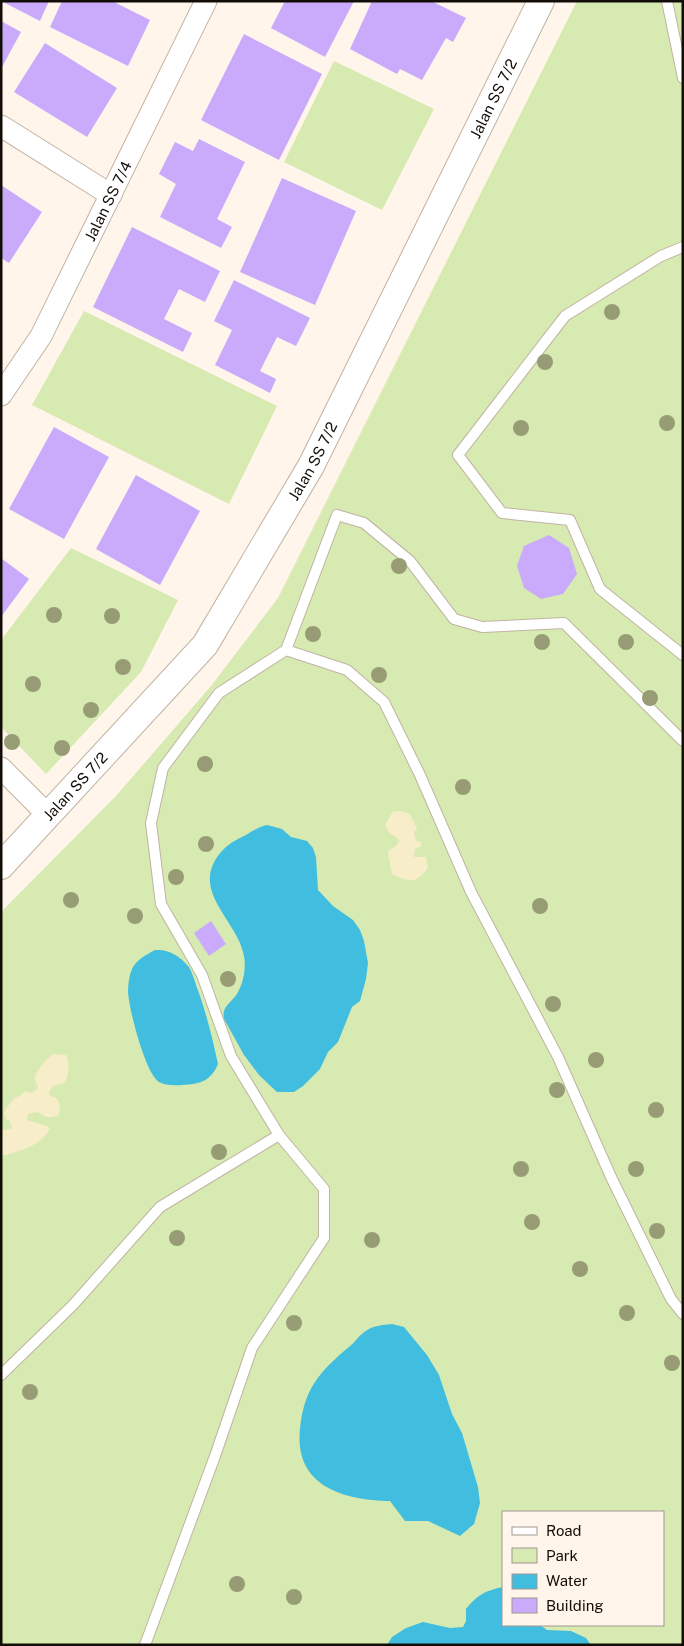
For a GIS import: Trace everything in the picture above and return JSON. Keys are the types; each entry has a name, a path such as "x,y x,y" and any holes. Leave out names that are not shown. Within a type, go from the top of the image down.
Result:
{"street":[{"name":"Jalan SS 7/4","path":"2,392 41,336 206,1"},
{"name":"Jalan SS 7/2","path":"1,866 205,645 311,466 541,1"},
{"path":"1,126 111,195"},
{"path":"1,768 48,816"}],"lane":[{"path":"667,1 683,78"},
{"path":"683,247 661,256 565,316 458,455 502,513 570,520 600,589 683,655"},
{"path":"145,1645 215,1456 252,1348 324,1238 324,1188 279,1134 231,1056 202,975 160,904 151,823 163,768 220,693 286,650 337,515 364,523 410,561 454,619 482,627 564,623 683,741"},
{"path":"286,650 347,670 384,702 420,774 471,892 558,1057 611,1177 671,1299 683,1314"},
{"path":"1,1375 73,1305 160,1207 279,1134"}],"green space":[{"path":"577,1 683,1 683,1645 1,1645 1,912 116,796 211,686 278,598"},
{"path":"334,61 434,109 382,210 284,162"},
{"path":"84,311 277,406 229,504 32,405"},
{"path":"71,548 178,600 141,672 46,774 1,727 1,640"}],"sand":[{"path":"400,811 410,814 417,829 414,833 416,841 421,842 421,846 415,849 414,857 426,857 428,868 420,877 412,880 403,879 392,874 388,854 389,850 396,846 399,841 389,833 385,825 392,812"},
{"path":"54,1054 66,1055 68,1066 65,1083 53,1086 49,1092 50,1096 57,1098 60,1106 59,1115 46,1117 38,1112 28,1114 27,1120 50,1128 35,1144 1,1156 1,1129 12,1128 4,1112 13,1099 23,1094 24,1091 32,1092 37,1089 34,1078 42,1064"}],"water":[{"path":"267,825 282,829 291,837 307,841 313,848 316,857 318,890 333,906 353,920 360,930 368,963 360,1001 352,1007 338,1042 328,1052 320,1069 294,1092 277,1092 259,1075 244,1055 224,1019 224,1010 237,994 242,982 245,960 240,943 212,893 210,880 212,866 221,852 230,844"},
{"path":"155,950 170,952 178,957 189,967 193,976 206,1014 218,1064 214,1072 202,1082 166,1085 159,1082 148,1067 143,1054 131,1012 128,983 136,963"},
{"path":"392,1324 404,1327 427,1355 439,1375 452,1414 462,1433 478,1487 480,1503 474,1524 460,1536 428,1521 405,1521 390,1501 372,1500 339,1493 313,1477 305,1464 300,1448 300,1429 305,1403 315,1382 329,1365 366,1331 376,1326"},
{"path":"502,1587 502,1626 541,1626 547,1630 571,1631 586,1638 591,1645 387,1645 392,1637 406,1628 423,1622 450,1628 463,1627 466,1621 466,1609 474,1600 491,1590"}],"building":[{"path":"1,1 49,1 40,21"},
{"path":"62,1 112,1 150,20 128,66 50,27"},
{"path":"285,1 354,1 325,57 271,28"},
{"path":"372,1 431,1 466,18 453,42 446,38 422,80 400,69 397,74 350,49"},
{"path":"1,21 21,32 1,69"},
{"path":"244,34 322,74 279,160 201,120"},
{"path":"45,43 117,88 87,137 14,92"},
{"path":"199,139 245,162 217,219 232,227 221,248 160,217 176,184 159,174 175,142 193,151"},
{"path":"282,178 356,211 315,305 240,272"},
{"path":"1,185 42,212 9,263 1,258"},
{"path":"132,227 220,271 205,302 179,289 164,319 192,333 183,352 93,307"},
{"path":"234,280 310,318 296,346 277,337 260,371 276,379 270,393 215,365 232,330 214,321"},
{"path":"54,427 109,457 64,539 9,509"},
{"path":"136,475 200,511 160,585 96,549"},
{"path":"549,535 569,548 577,574 563,594 541,599 524,588 517,566 524,546"},
{"path":"1,558 29,579 1,617"},
{"path":"211,921 226,944 209,956 194,933"}]}
